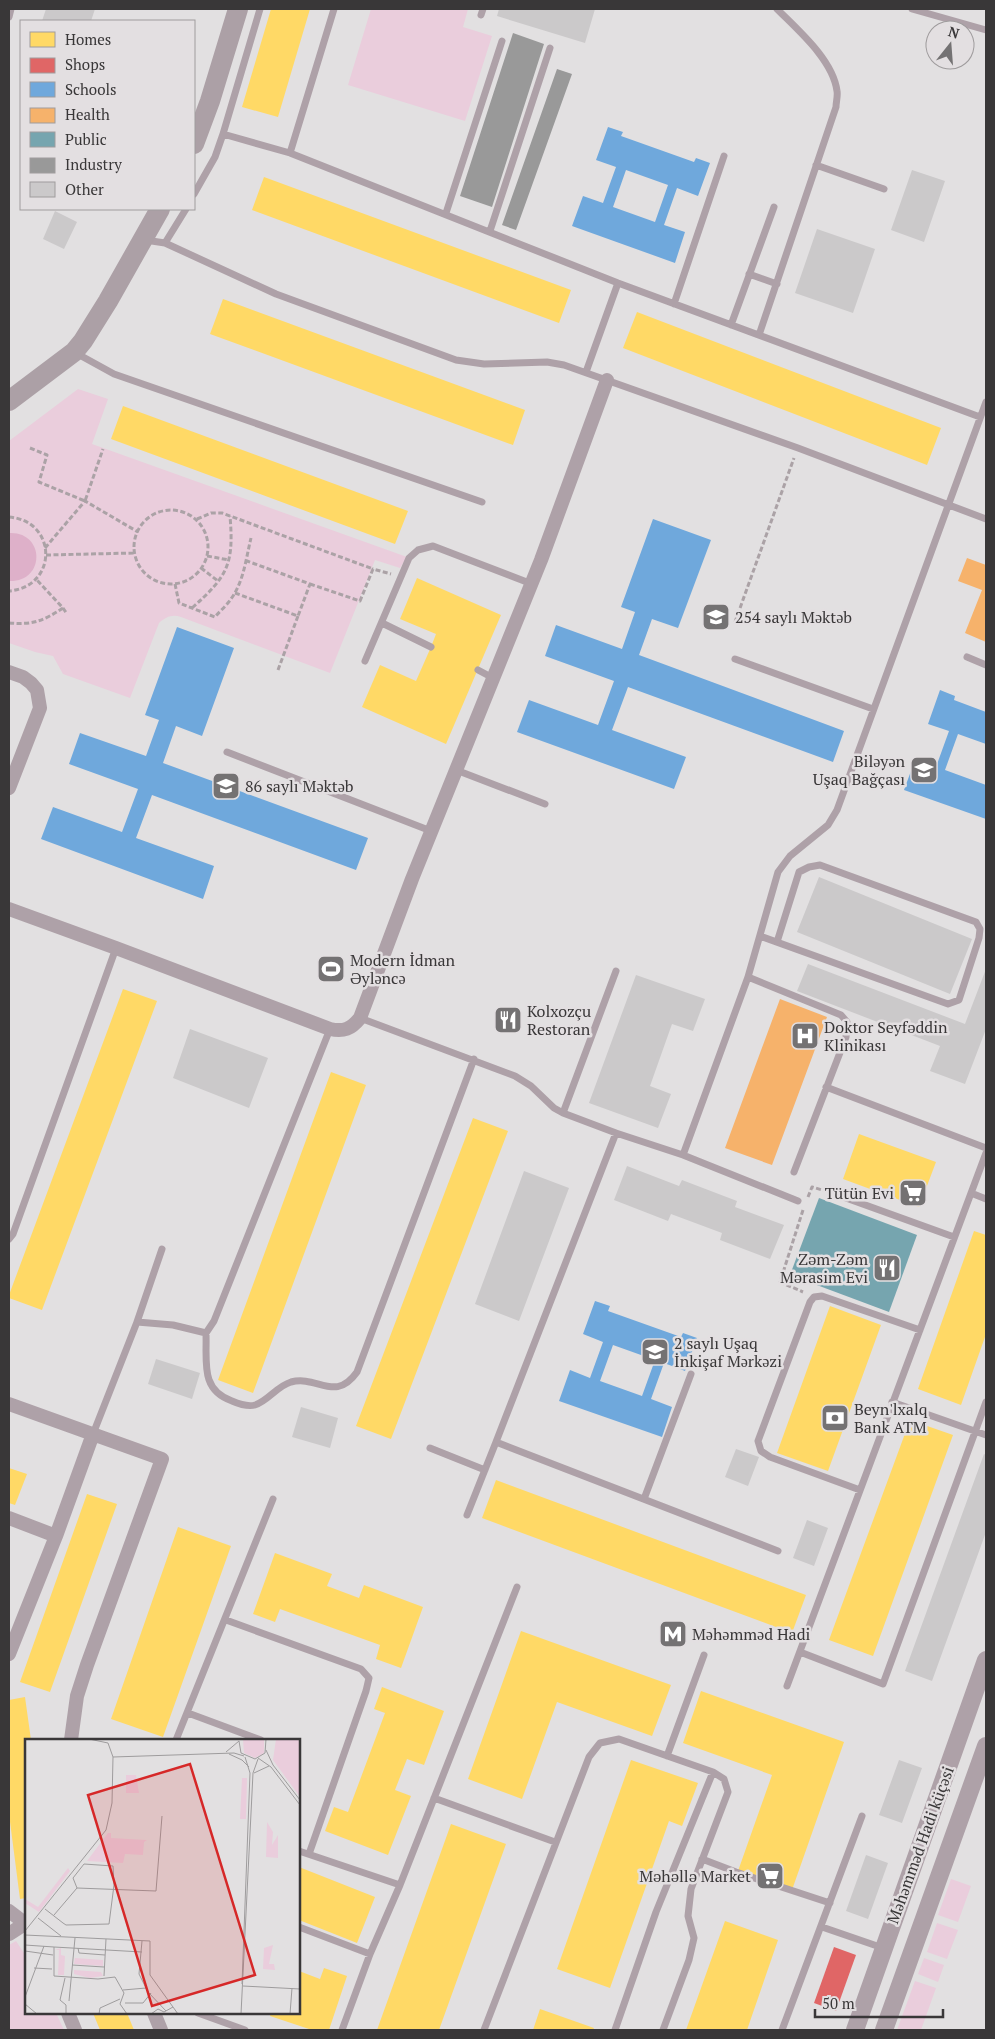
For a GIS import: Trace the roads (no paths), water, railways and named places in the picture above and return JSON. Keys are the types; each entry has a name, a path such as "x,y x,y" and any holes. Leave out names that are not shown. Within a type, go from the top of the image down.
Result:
{"main road":[{"path":"195,135 197,116 224,9"},
{"path":"197,116 238,9"},
{"path":"9,384 69,348 145,210"},
{"path":"9,401 92,329 159,210"}],"street":[{"path":"9,909 330,1029 341,1031 348,1029 360,1018 431,831 532,584 607,380"},
{"path":"9,672 23,677 31,683 37,690 40,708 9,788"},
{"path":"9,1404 162,1459 87,1665 77,1696 71,1739"},
{"path":"9,1654 56,1536 93,1434"},
{"path":"9,1518 56,1536"},
{"name":"Məhəmməd Hadi küçəsi","path":"855,2030 986,1660"},
{"name":"Məhəmməd Hadi küçəsi","path":"884,2030 986,1746"},
{"path":"9,1911 25,1923"},
{"path":"9,1934 25,1925"},
{"path":"68,2014 75,2030"},
{"path":"154,2014 161,2030"}],"lane":[{"path":"9,17 11,9"},
{"path":"195,192 215,156 224,134 260,9"},
{"path":"290,153 334,9"},
{"path":"759,335 836,107 837,92 831,74 822,58 777,9"},
{"path":"912,9 986,30"},
{"path":"446,213 502,41"},
{"path":"490,231 550,48"},
{"path":"224,134 290,153 446,213 618,283 980,417"},
{"path":"674,304 724,156"},
{"path":"816,165 884,189"},
{"path":"731,325 774,206"},
{"path":"165,243 185,210"},
{"path":"143,239 165,243 276,294 456,360 484,364 547,362 564,365 798,448 986,519"},
{"path":"749,274 777,284"},
{"path":"586,372 618,283"},
{"path":"69,348 114,374 482,502"},
{"path":"683,1156 748,977 778,872 790,856 828,825 837,810 986,402"},
{"path":"365,661 409,558 418,550 433,546 532,584"},
{"path":"382,623 431,647"},
{"path":"967,658 986,665"},
{"path":"735,659 873,709"},
{"path":"478,670 493,678"},
{"path":"227,752 431,831"},
{"path":"456,770 545,804"},
{"path":"760,936 948,1004 959,1000 979,938 980,929 976,922 820,865 809,866 799,872 777,942"},
{"path":"9,1238 13,1234 116,948"},
{"path":"563,1113 616,971"},
{"path":"748,977 826,1008 846,1018 848,1027 846,1037 794,1172"},
{"path":"360,1018 515,1076 531,1086 554,1108 563,1113 683,1156 798,1201"},
{"path":"330,1029 214,1320 206,1333 208,1380 213,1390 221,1397 242,1404 255,1405 290,1382 302,1381 341,1387 349,1384 357,1372 474,1060"},
{"path":"826,1087 986,1148"},
{"path":"467,1515 616,1133"},
{"path":"787,1686 986,1153"},
{"path":"971,1193 986,1199"},
{"path":"846,1198 954,1237"},
{"path":"93,1434 137,1322 162,1249"},
{"path":"860,1490 770,1457 761,1451 758,1441 810,1302 814,1297 822,1296 920,1330"},
{"path":"137,1322 173,1325 206,1333"},
{"path":"644,1499 691,1374"},
{"path":"892,1402 986,1435"},
{"path":"800,1652 883,1684 986,1402"},
{"path":"496,1442 778,1551"},
{"path":"430,1448 485,1470"},
{"path":"176,1739 226,1620 273,1499"},
{"path":"342,2030 370,1954 400,1884 517,1587"},
{"path":"226,1620 361,1669 369,1678 309,1854"},
{"path":"667,1756 704,1655"},
{"path":"188,1713 258,1739"},
{"path":"484,2030 588,1757 600,1743 619,1739 713,1772 724,1779 728,1792 691,1889 688,1916 694,1938 689,1960 663,2030"},
{"path":"615,2030 656,1912 713,1772"},
{"path":"434,1798 555,1842"},
{"path":"782,2030 862,1816"},
{"path":"300,1851 400,1884"},
{"path":"702,1859 830,1903"},
{"path":"300,1927 370,1954"},
{"path":"822,1927 883,1948"},
{"path":"201,2014 245,2030"}],"place":[{"name":"254 saylı Məktəb","path":"716,617"},
{"name":"Biləyən Uşaq Bağçası","path":"924,770"},
{"name":"86 saylı Məktəb","path":"226,786"},
{"name":"Modern İdman Əyləncə","path":"331,969"},
{"name":"Kolxozçu Restoran","path":"508,1020"},
{"name":"Doktor Seyfәddin Klinikası","path":"805,1036"},
{"name":"Tütün Evi","path":"913,1193"},
{"name":"Zәm-Zәm Mәrasim Evi","path":"887,1268"},
{"name":"2 saylı Uşaq İnkişaf Mərkəzi","path":"655,1352"},
{"name":"Beyn'lxalq Bank ATM","path":"835,1418"},
{"name":"Məhəmməd Hadi","path":"673,1634"},
{"name":"Mәhәllә Market","path":"770,1876"}]}
